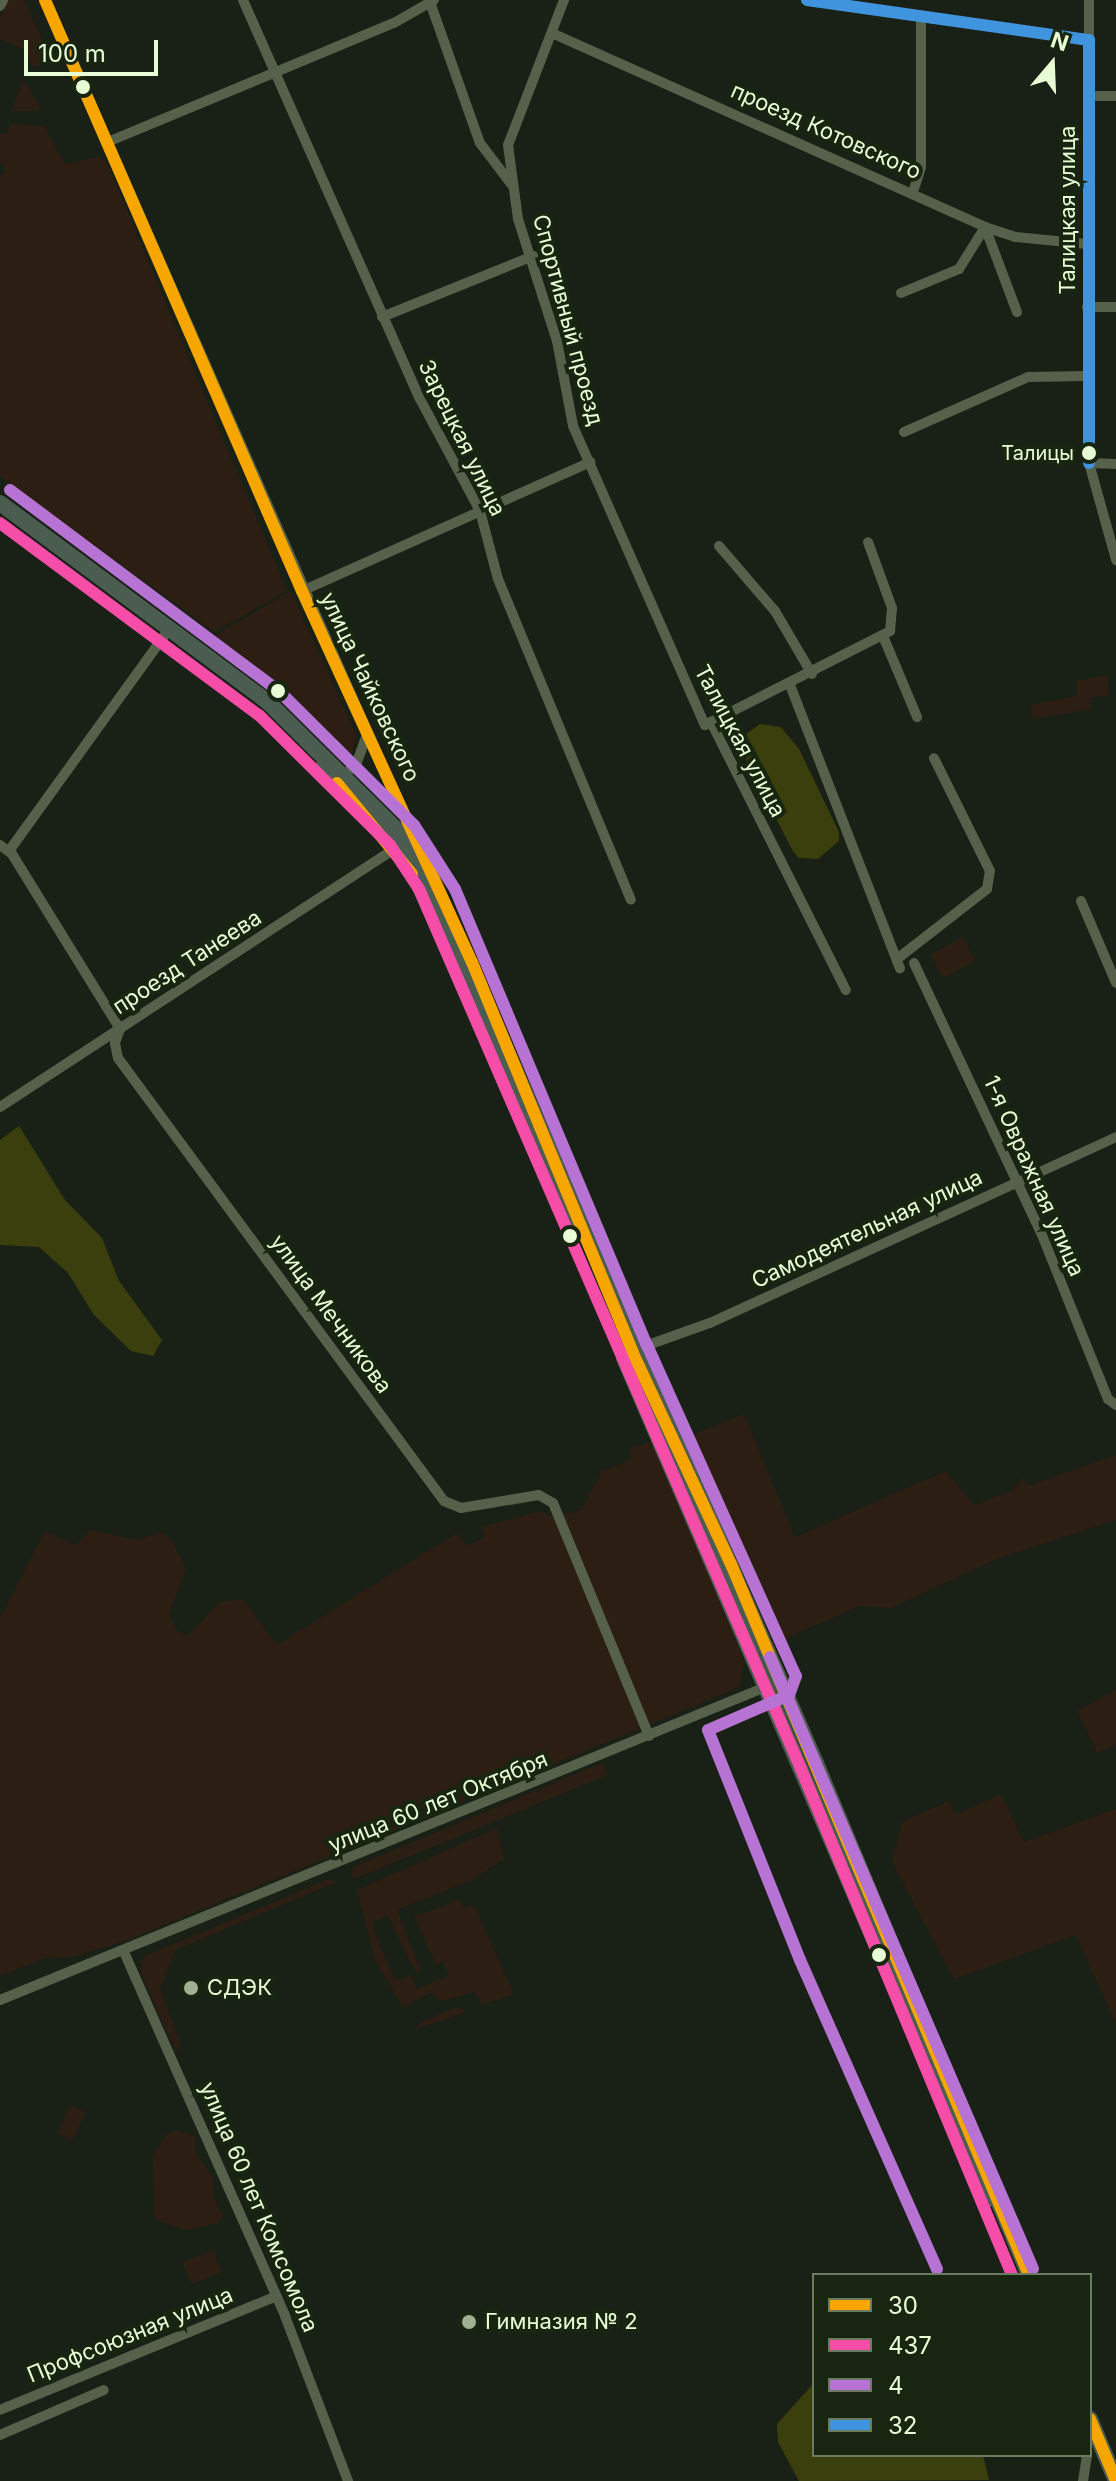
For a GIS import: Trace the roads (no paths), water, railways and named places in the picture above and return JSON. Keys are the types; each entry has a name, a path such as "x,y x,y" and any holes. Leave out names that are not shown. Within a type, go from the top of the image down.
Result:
{"highway":[{"path":"0,503 228,670 341,779 433,881"},
{"path":"0,516 165,635 257,706 341,779"},
{"name":"улица Чайковского","path":"401,845 409,870 456,961 1028,2273"},
{"name":"улица Чайковского","path":"433,881 491,1006 1017,2273"},
{"path":"1092,2424 1116,2481"},
{"path":"1092,2452 1104,2481"}],"street":[{"path":"0,6 3,0"},
{"name":"улица Чайковского","path":"45,0 110,141 302,591 433,881"},
{"name":"Зарецкая улица","path":"243,0 382,317 480,511 498,579 631,900"},
{"path":"513,186 508,145 554,34 564,0"},
{"path":"807,0 1089,40"},
{"name":"Талицкая улица","path":"1089,0 1086,376 1089,463 1116,560"},
{"path":"110,141 433,3 480,143 513,186"},
{"path":"913,192 921,167 921,17"},
{"name":"проезд Котовского","path":"554,34 913,192 985,227 1015,237 1087,244"},
{"path":"1088,96 1116,96"},
{"name":"Спортивный проезд","path":"513,186 533,256 573,426 590,462"},
{"path":"901,293 959,269 985,227"},
{"path":"985,227 1017,312"},
{"path":"382,317 533,256"},
{"path":"1087,307 1116,307"},
{"path":"904,432 1028,377 1086,376"},
{"path":"302,591 590,462"},
{"name":"Талицкая улица","path":"590,462 705,725 711,722 846,990"},
{"path":"1089,463 1116,464"},
{"path":"711,722 883,636 894,617 868,542"},
{"path":"719,546 775,611 812,674"},
{"path":"4,848 165,635"},
{"path":"883,636 917,717"},
{"path":"790,685 899,964 987,889 990,871 934,758"},
{"path":"341,779 357,762 367,735"},
{"name":"проезд Танеева","path":"0,1107 401,845"},
{"name":"улица Мечникова","path":"4,848 120,1029 118,1058 444,1501 461,1508 539,1495 553,1503 649,1736"},
{"path":"1081,901 1116,983"},
{"name":"1-я Овражная улица","path":"914,963 1017,1181 1108,1399 1116,1405"},
{"name":"Самодеятельная улица","path":"632,1351 710,1323 1116,1137"},
{"name":"улица 60 лет Октября","path":"0,2000 124,1952 773,1684"},
{"name":"улица 60 лет Комсомола","path":"124,1952 276,2296 348,2481"},
{"name":"Профсоюзная улица","path":"0,2410 276,2296"},
{"path":"0,2435 104,2390"},
{"path":"1083,2481 1087,2457"}],"place":[{"name":"Талицы","path":"1089,453"},
{"name":"СДЭК","path":"191,1988"},
{"name":"Гимназия № 2","path":"469,2322"}]}
